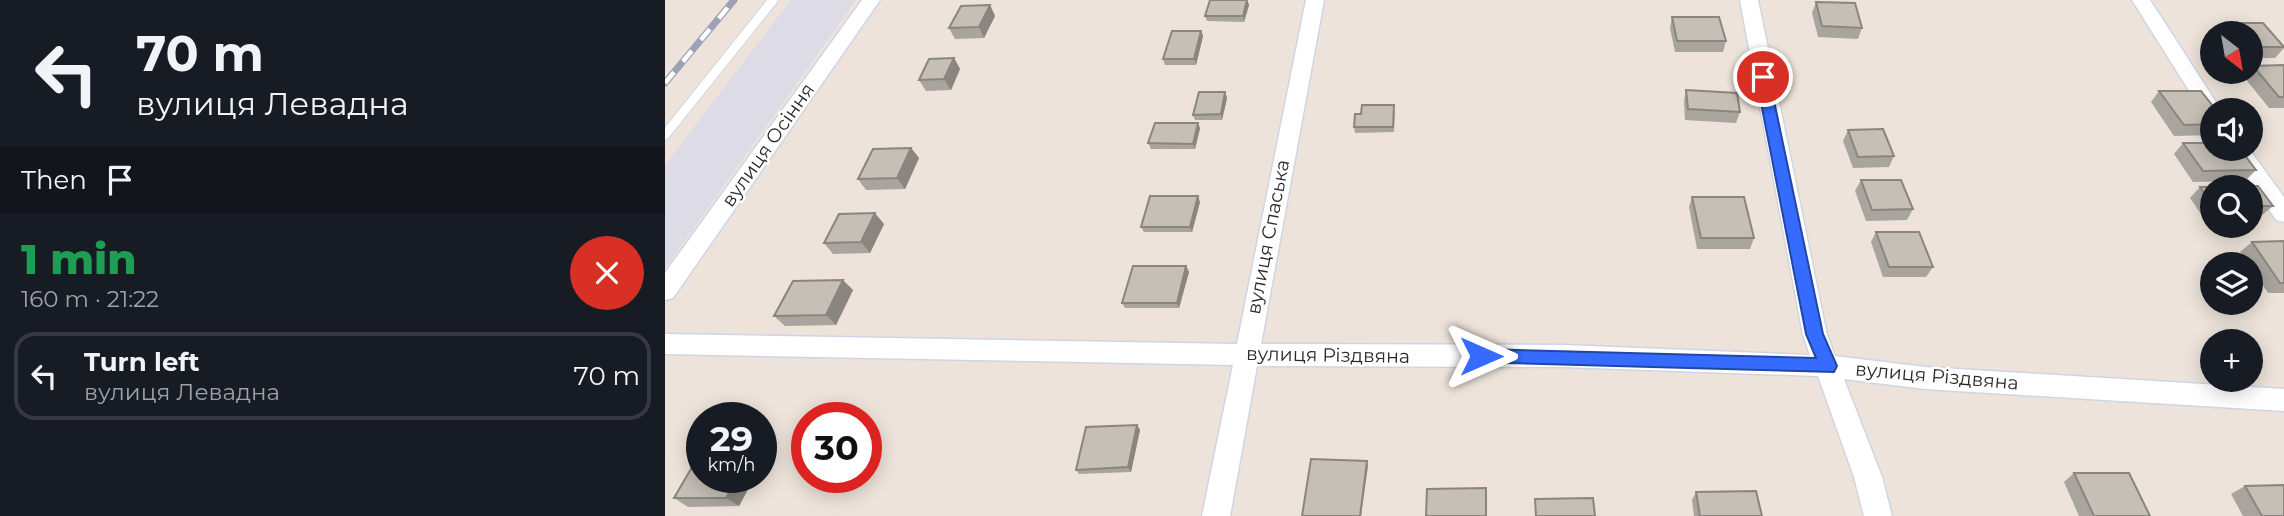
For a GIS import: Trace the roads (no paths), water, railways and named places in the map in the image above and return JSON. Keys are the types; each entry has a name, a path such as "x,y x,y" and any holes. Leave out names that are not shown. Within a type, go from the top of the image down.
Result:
{"street":[{"name":"вулиця Осіння","path":"665,291 871,0"},
{"name":"вулиця Спаська","path":"1216,516 1245,353 1315,0"},
{"path":"1749,0 1815,334 1878,516"},
{"path":"2141,0 2204,98"},
{"path":"2246,161 2284,214"},
{"name":"вулиця Різдвяна","path":"665,344 1313,356 1565,356 1828,366 1925,378 2284,400"}],"lane":[{"path":"665,135 773,0"}],"railway":[{"path":"665,83 734,0"}]}
